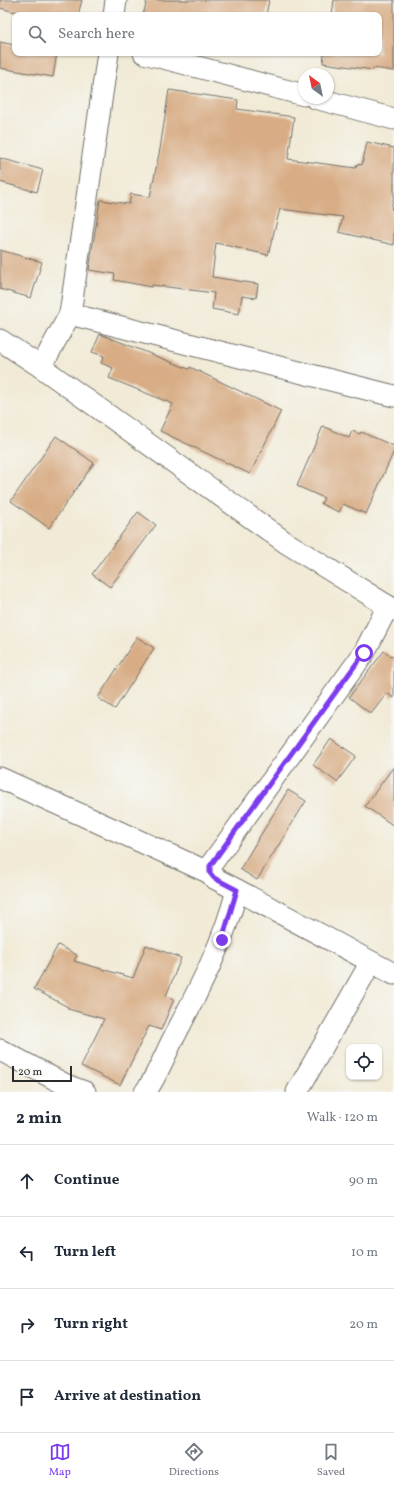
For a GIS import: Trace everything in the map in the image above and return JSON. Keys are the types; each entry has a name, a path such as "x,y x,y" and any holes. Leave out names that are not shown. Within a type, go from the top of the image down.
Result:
{"street":[{"path":"114,12 116,0"},
{"path":"41,367 70,314 108,56"},
{"path":"155,56 298,93"},
{"path":"334,103 394,119"},
{"path":"70,314 394,396"},
{"path":"0,340 41,367 284,542 391,608 364,653 210,866 210,873"},
{"path":"0,778 210,873 214,878 394,974"},
{"path":"145,1092 210,967 222,940 237,890"},
{"path":"297,1092 371,962"},
{"path":"0,1050 66,1085 85,1092"}],"building":[{"path":"0,0 82,0 79,12 15,12 0,8"},
{"path":"147,0 269,0 267,12 144,12"},
{"path":"334,0 394,0 394,71 373,68 373,70 323,63 324,56 382,56 382,12 332,12"},
{"path":"0,42 12,44 12,56 56,56 53,77 0,68"},
{"path":"169,90 238,100 237,109 294,117 288,159 356,168 357,164 362,165 367,142 394,148 394,194 391,209 394,210 394,245 339,232 343,217 280,209 268,255 216,243 212,277 258,284 256,298 242,296 239,314 212,309 214,293 152,285 152,287 114,280 115,274 89,270 100,200 129,204 131,194 150,197 160,149"},
{"path":"0,158 43,170 37,192 0,182"},
{"path":"0,250 42,262 31,298 0,289"},
{"path":"100,334 189,369 190,367 281,411 250,474 160,431 173,404 109,378 113,368 101,363 104,356 92,352"},
{"path":"323,426 349,438 352,431 360,434 361,432 394,446 394,451 366,514 343,504 339,512 321,504 324,498 297,486"},
{"path":"56,436 94,463 49,528 11,501"},
{"path":"138,512 156,525 110,587 92,574"},
{"path":"137,637 154,648 115,709 98,698"},
{"path":"384,651 394,658 394,698 387,693 371,714 349,697"},
{"path":"331,739 356,756 337,782 313,765"},
{"path":"394,766 394,826 365,806"},
{"path":"288,790 306,801 257,880 240,869"},
{"path":"58,945 77,955 74,961 133,978 146,945 181,958 166,996 174,999 161,1030 149,1026 120,1085 81,1066 104,1019 68,1009 68,1007 34,989"}],"route":[{"path":"222,940 232,912 237,890 214,878 210,873 210,866 364,653"}]}
